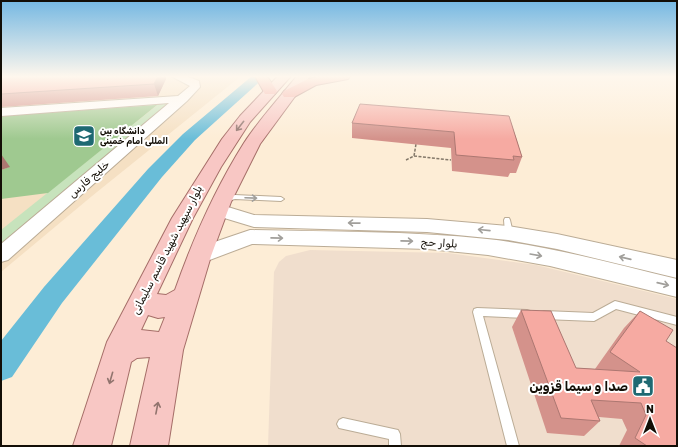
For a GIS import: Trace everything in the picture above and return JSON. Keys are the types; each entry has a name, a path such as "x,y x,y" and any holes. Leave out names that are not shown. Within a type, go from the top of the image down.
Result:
{"main road":[{"name":"بلوار سپهبد شهید قاسم سلیمانی","path":"92,446 118,353 128,326 180,223 213,164 237,129 263,97"},
{"name":"بلوار سپهبد شهید قاسم سلیمانی","path":"149,446 168,350 199,256 232,179 252,143 269,97"},
{"name":"بلوار حج","path":"220,206 252,229 488,247 550,258 677,288"},
{"name":"بلوار حج","path":"199,256 252,229 426,225 508,227 548,240 677,269"},
{"path":"143,297 148,304 155,307 165,306 185,297"},
{"path":"118,353 128,347 152,344 162,345 168,350"}],"street":[{"name":"خلیج فارس","path":"1,255 185,97"},
{"path":"1,112 182,99"}],"lane":[{"path":"220,206 235,197 281,199"},
{"path":"512,446 477,312 594,317 615,306 677,321"},
{"path":"343,424 394,434 395,446"}],"path":[{"path":"414,156 416,144"},
{"path":"406,160 414,156 451,160"}],"shaded area":[{"name":"دانشگاه بین المللی امام خمینی","path":"1,97 215,97 92,196 1,272"},
{"path":"310,250 448,253 536,265 677,299 677,446 268,446 274,272 279,262 286,256"}],"green space":[{"path":"165,101 171,104 1,246 1,230 156,106 1,116"},
{"path":"157,105 48,193 1,199 1,170 9,167 1,161 1,116"}],"building":[{"path":"360,104 509,116 522,157 513,156 514,160 456,155 454,132 352,123"},
{"name":"صدا و سیما قزوین","path":"521,310 551,311 576,368 640,372 610,352 640,311 673,330 666,341 677,348 677,446 647,446 635,438 646,415 641,403 591,400 600,421 561,418"}],"waterway":[{"path":"1,366 53,295 155,173 189,137 236,97"}],"place":[{"name":"دانشگاه بین المللی امام خمینی","path":"84,136"},
{"name":"صدا و سیما قزوین","path":"643,386"}]}
